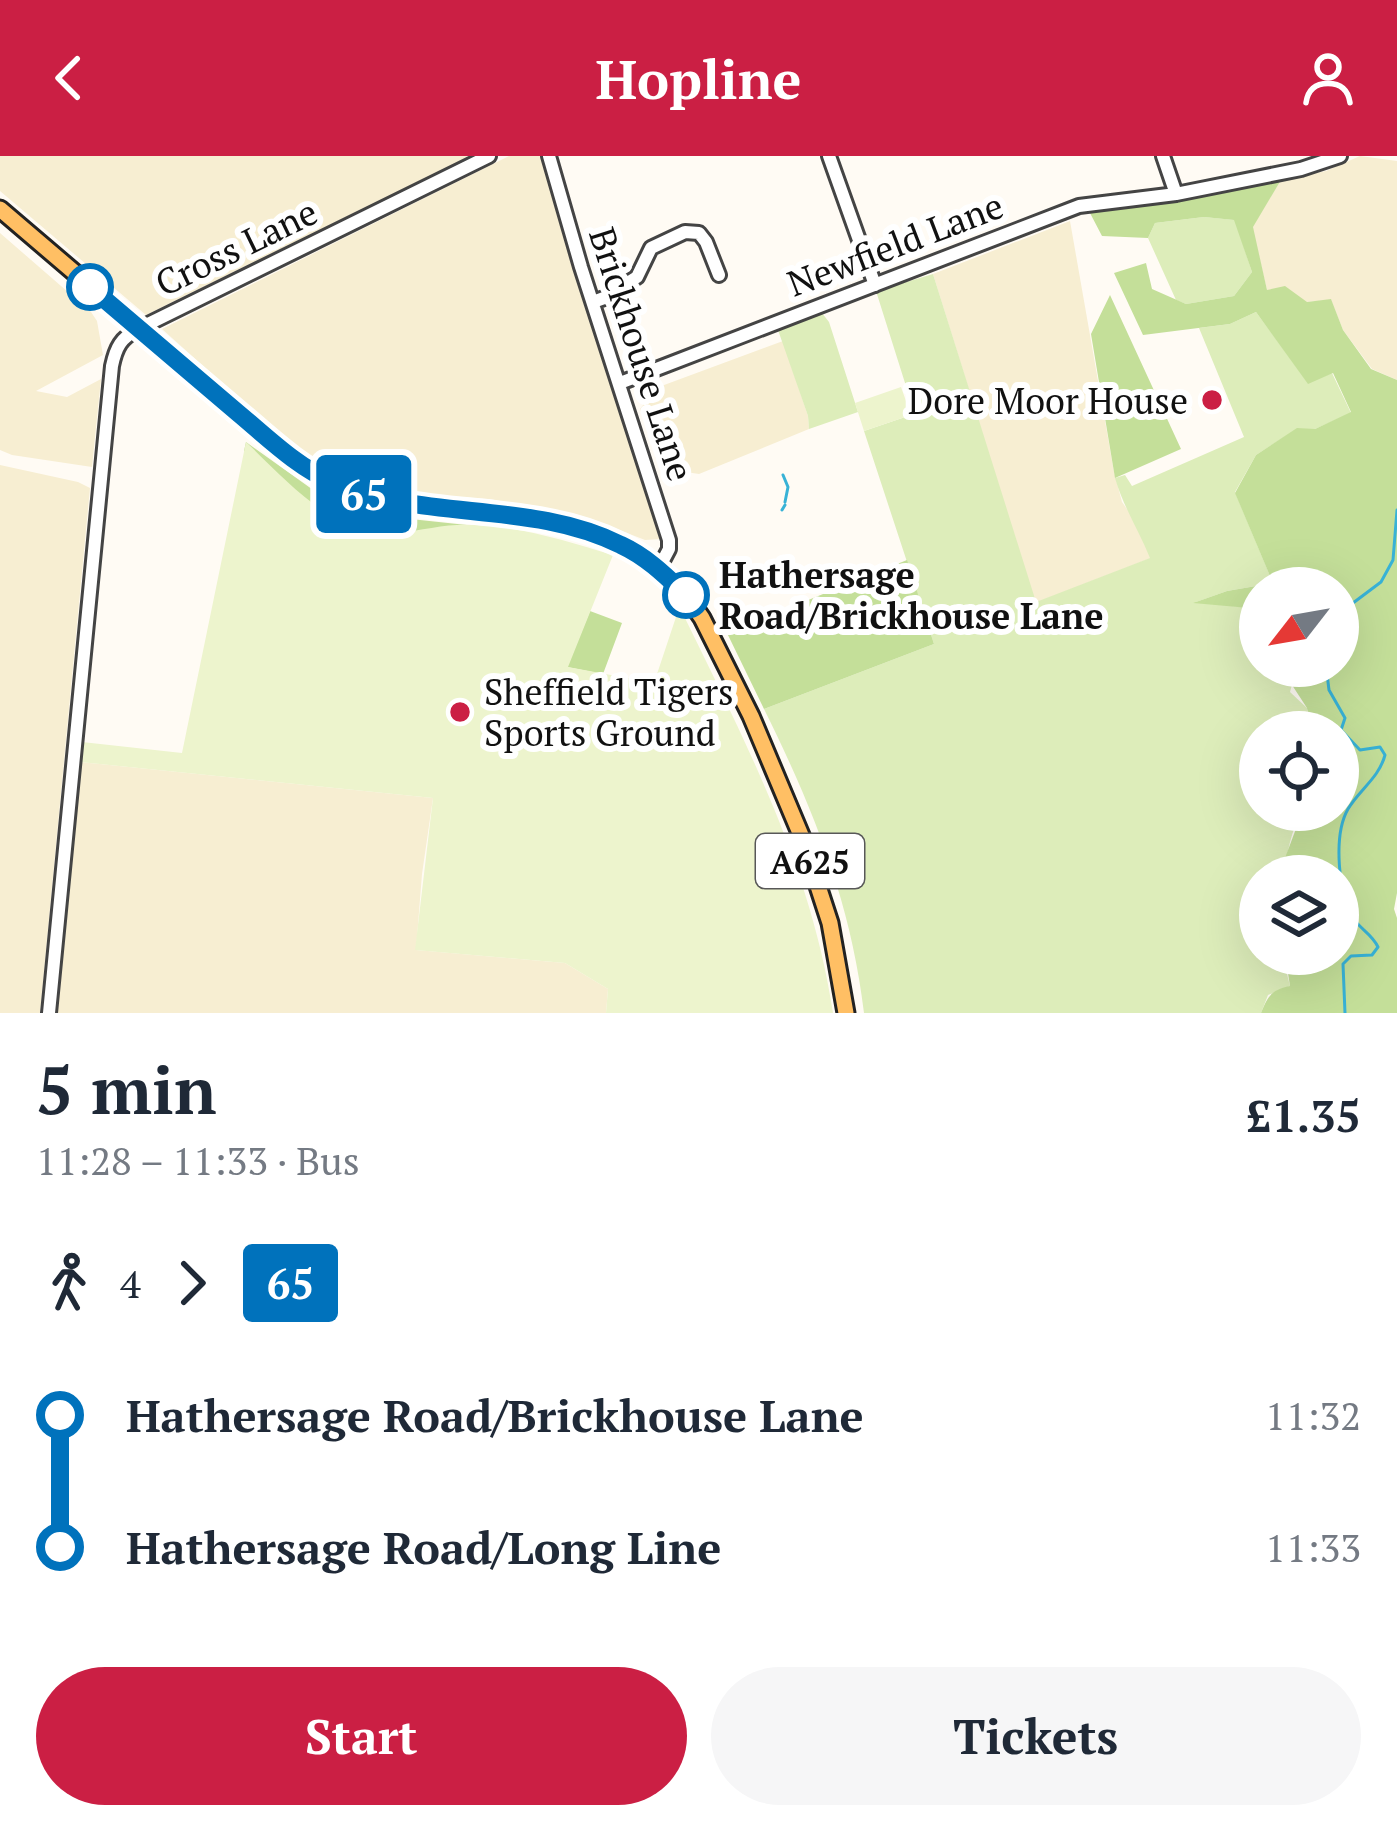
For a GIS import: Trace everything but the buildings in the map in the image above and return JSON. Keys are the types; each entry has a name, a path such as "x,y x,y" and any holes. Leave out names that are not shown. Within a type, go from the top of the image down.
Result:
{"main road":[{"name":"A625","path":"0,209 310,471 392,502 525,517 576,528 620,544 658,568 702,618 777,777 826,909 846,1013"}],"street":[{"name":"Cross Lane","path":"138,329 489,156"},
{"name":"Brickhouse Lane","path":"549,156 669,540 658,568"},
{"path":"829,156 875,285"},
{"path":"1163,156 1177,194"},
{"name":"Newfield Lane","path":"620,383 1078,206 1177,194 1340,156"},
{"path":"593,302 638,277 651,248 685,232 699,232 719,275"},
{"path":"49,1013 112,366 120,342 138,329"}],"shaded area":[{"path":"0,156 470,156 146,315 0,191"},
{"path":"509,156 541,156 662,539 645,540 559,512 489,499 423,495 338,474 244,410 243,402 162,329"},
{"path":"1360,156 1397,161 1397,380 1372,369 1343,330 1331,300 1306,302 1267,290 1252,227 1281,180 1326,171"},
{"path":"1070,221 1114,472 1122,502 1151,558 1035,603 933,274"},
{"path":"0,233 97,321 103,355 36,391 67,397 101,379 92,467 0,450"},
{"path":"783,341 809,429 699,474 659,468 640,409 656,388"},
{"path":"0,465 90,488 40,1013 0,1013"},
{"path":"80,762 433,798 416,950 565,963 608,989 606,1013 57,1013"}],"green space":[{"path":"1281,180 1253,227 1267,290 1285,286 1307,302 1331,299 1343,330 1371,369 1397,380 1397,1013 1261,1013 1271,995 1290,986 1288,975 1359,975 1359,855 1286,855 1295,831 1359,831 1359,711 1308,711 1293,687 1359,687 1359,567 1266,567 1235,493 1256,455 1297,428 1315,429 1351,412 1333,373 1308,384 1256,312 1230,324 1143,335 1114,273 1146,263 1152,289 1186,304 1234,296 1252,272 1234,220 1204,217 1155,223 1148,238 1102,236 1090,213"},
{"path":"1204,217 1235,220 1252,272 1234,296 1186,304 1176,300 1148,238 1155,223"},
{"path":"933,274 1036,602 1150,558 1115,478 1125,475 1132,486 1244,437 1199,328 1230,324 1256,312 1308,383 1332,373 1351,413 1315,429 1297,429 1256,455 1235,492 1266,567 1239,567 1239,589 1196,602 1239,607 1239,687 1291,687 1290,692 1307,708 1239,711 1239,831 1293,831 1288,855 1239,855 1239,975 1287,975 1290,986 1268,995 1261,1013 864,1013 850,933 828,856 764,709 934,644 864,431 911,415 876,291"},
{"path":"1110,295 1181,449 1115,478 1091,334"},
{"path":"822,313 858,412 809,429 778,330"},
{"path":"901,387 911,415 864,431 855,403"},
{"path":"246,442 323,497 392,517 476,526 365,541 301,506 244,451"},
{"name":"Sheffield Tigers Sports Ground","path":"246,442 315,505 365,530 497,527 613,555 568,667 654,683 676,617 682,612 752,758 792,857 823,959 833,1013 606,1013 608,989 565,963 415,950 433,798 80,762 82,742 182,753"},
{"path":"907,560 934,644 764,709 727,633"},
{"path":"1239,589 1239,607 1193,603"},
{"path":"590,611 622,623 603,674 567,667"}],"waterway":[{"path":"783,475 788,487 785,502"},
{"path":"782,510 785,505"},
{"path":"1359,598 1381,582 1393,560 1397,510"},
{"path":"1329,687 1345,718 1341,730 1360,750 1380,747 1385,755 1348,809 1340,834 1344,895 1357,923 1378,947 1372,955 1351,956 1343,964 1345,1013"}],"bus line":[{"name":"65","path":"90,287 310,471 392,502 525,517 576,528 640,556 686,595"}],"place":[{"name":"Dore Moor House","path":"1212,400"},
{"name":"Hathersage Road/Brickhouse Lane","path":"686,595"},
{"name":"Sheffield Tigers Sports Ground","path":"460,712"}]}
